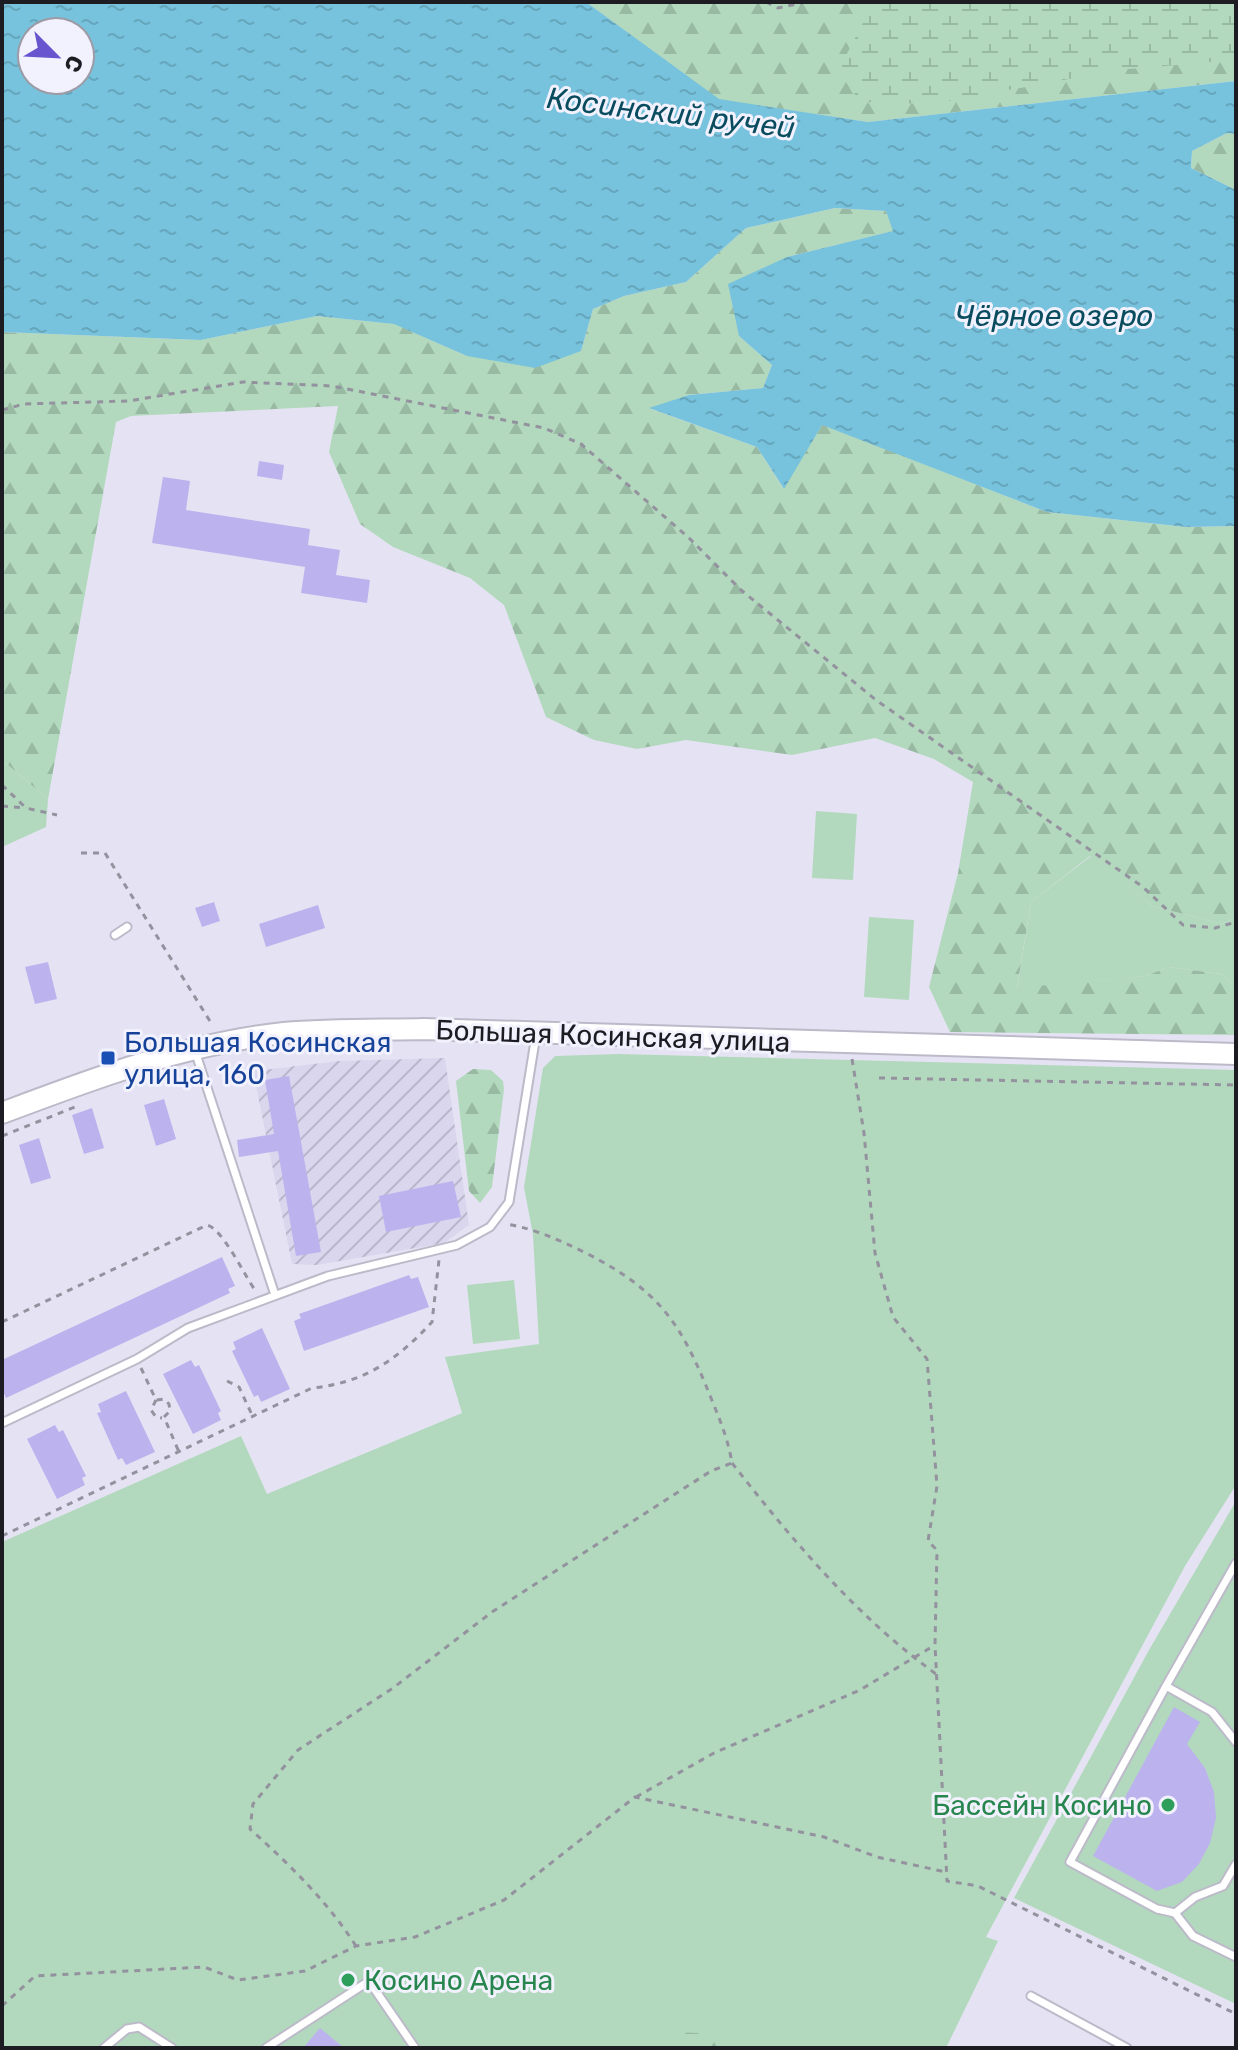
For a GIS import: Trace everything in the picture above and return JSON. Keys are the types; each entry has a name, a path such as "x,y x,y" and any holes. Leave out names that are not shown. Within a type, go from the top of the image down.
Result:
{"street":[{"name":"Большая Косинская улица","path":"2,1113 105,1074 195,1051 282,1034 336,1031 424,1029 536,1035 1236,1054"}],"lane":[{"path":"115,935 127,927"},
{"path":"2,1423 137,1359 188,1328 328,1276 457,1245 495,1222 509,1202 536,1035"},
{"path":"195,1051 275,1295"},
{"path":"1236,1563 1070,1862 1157,1909 1175,1913 1193,1936 1236,1957"},
{"path":"1166,1686 1212,1712 1236,1742"},
{"path":"1175,1913 1195,1897 1223,1886 1236,1864"},
{"path":"266,2048 369,1981 415,2048"},
{"path":"1031,1996 1127,2048"},
{"path":"104,2048 127,2029 139,2027 172,2048"}],"path":[{"path":"766,2 778,8 806,2"},
{"path":"2,410 24,404 128,401 243,382 332,386 544,428 581,444 689,538 741,590 876,700 1143,887 1183,925 1215,928 1236,922"},
{"path":"2,785 26,808"},
{"path":"2,806 57,815"},
{"path":"81,853 105,853 217,1033"},
{"path":"850,1044 864,1133 875,1253 893,1317 927,1359 937,1486 928,1541 937,1550 935,1645 947,1881 978,1886 1236,2014"},
{"path":"879,1078 1236,1085"},
{"path":"2,1136 80,1105"},
{"path":"495,1222 538,1229 629,1275 656,1300 699,1367 728,1440 732,1463 784,1529 855,1606 892,1642 936,1674"},
{"path":"2,1322 207,1225 220,1232 237,1267 262,1300"},
{"path":"2,1536 312,1388 341,1386 382,1369 432,1322 440,1248"},
{"path":"137,1359 156,1400"},
{"path":"227,1381 239,1387 253,1417"},
{"path":"164,1399 169,1404 170,1411 164,1417 152,1414 151,1406 156,1400 164,1399"},
{"path":"164,1417 179,1452"},
{"path":"356,1946 340,1921 288,1861 250,1829 253,1804 298,1750 393,1688 479,1621 711,1471 732,1463"},
{"path":"2,2006 35,1976 204,1967 238,1980 305,1971 356,1946 415,1937 504,1900 635,1797 714,1753 860,1690 935,1645"},
{"path":"635,1797 824,1837 877,1857 946,1872"}],"shaded area":[{"path":"445,1058 469,1225 444,1243 317,1265 292,1264 253,1071 339,1061"}],"green space":[{"path":"586,2 1236,2 1236,81 868,122 719,100"},
{"path":"879,2 1236,2 1236,60 1118,70 932,104 859,102 840,67 869,11"},
{"path":"1227,133 1236,134 1236,190 1191,168 1192,151"},
{"path":"835,208 886,211 894,231 787,257 739,336 772,365 763,388 689,395 651,409 757,447 783,488 821,424 1047,512 1186,527 1236,526 1236,917 1222,924 1152,906 1090,856 1031,902 1017,988 1146,976 1168,967 1222,974 1236,987 1236,1035 950,1032 929,987 958,873 973,782 934,759 875,738 792,755 686,740 637,749 594,740 546,717 504,605 470,578 393,547 360,524 329,452 338,406 131,416 116,422 48,799 2,760 2,332 201,340 317,316 395,324 467,356 581,351 593,309 624,296 686,282 746,228"},
{"path":"2,760 48,799 46,827 2,847"},
{"path":"816,811 857,814 853,880 812,878"},
{"path":"1091,856 1152,906 1222,924 1236,917 1236,987 1222,974 1168,967 1146,976 1017,989 1031,902"},
{"path":"869,917 914,920 909,1000 864,997"},
{"path":"619,1054 1236,1070 1236,1485 1185,1566 986,1937 998,1941 946,2048 2,2048 2,1542 241,1436 267,1494 462,1413 445,1357 539,1344 533,1235 524,1187 543,1068 555,1056"},
{"path":"473,1069 491,1070 503,1081 504,1089 492,1187 480,1203 469,1191 456,1081"},
{"path":"514,1280 520,1339 473,1344 467,1285"},
{"path":"1236,1501 1236,2004 1014,1898 1149,1650"},
{"path":"673,2032 727,2034 727,2048 676,2048"}],"water":[{"name":"Чёрное озеро","path":"2,2 586,2 719,99 868,122 1236,81 1236,134 1227,133 1192,151 1191,168 1236,190 1236,526 1186,527 1047,512 822,425 784,489 757,447 649,408 689,395 763,388 772,365 739,336 728,284 787,257 893,231 886,211 835,208 746,228 686,282 624,296 593,309 581,351 535,368 467,356 394,324 317,316 201,340 2,332"}],"building":[{"path":"259,461 284,465 282,480 257,476"},
{"path":"163,477 190,481 186,510 310,529 308,545 340,550 336,575 370,580 367,603 301,593 305,567 152,543"},
{"path":"214,902 220,921 202,927 195,908"},
{"path":"318,905 325,928 266,947 259,924"},
{"path":"48,962 57,999 35,1004 25,967"},
{"path":"289,1076 321,1252 296,1256 278,1151 239,1157 237,1140 274,1134 265,1080"},
{"path":"164,1099 176,1139 156,1146 144,1105"},
{"path":"92,1108 104,1148 84,1154 72,1115"},
{"path":"39,1138 51,1178 31,1184 19,1145"},
{"path":"453,1181 461,1217 386,1232 379,1196"},
{"path":"222,1257 235,1286 228,1289 230,1293 6,1398 2,1389 2,1360"},
{"path":"409,1275 411,1279 418,1277 429,1307 304,1351 294,1321 301,1318 299,1314"},
{"path":"262,1328 290,1389 261,1402 258,1395 254,1397 232,1351 236,1349 233,1342"},
{"path":"191,1360 195,1367 199,1365 221,1411 218,1413 221,1420 193,1434 163,1374"},
{"path":"126,1391 155,1452 126,1465 122,1458 118,1460 97,1413 101,1412 98,1404"},
{"path":"55,1425 59,1432 63,1430 86,1476 82,1478 85,1485 57,1499 27,1439"},
{"name":"Бассейн Косино","path":"1174,1707 1200,1722 1187,1744 1205,1768 1214,1792 1216,1818 1210,1843 1199,1864 1182,1882 1157,1891 1093,1856"},
{"path":"320,2028 344,2048 303,2048"}],"place":[{"name":"Большая Косинская улица, 160","path":"108,1058"},
{"name":"Бассейн Косино","path":"1168,1805"},
{"name":"Косино Арена","path":"348,1980"}],"water label":[{"name":"Косинский ручей","path":"671,113"}]}
